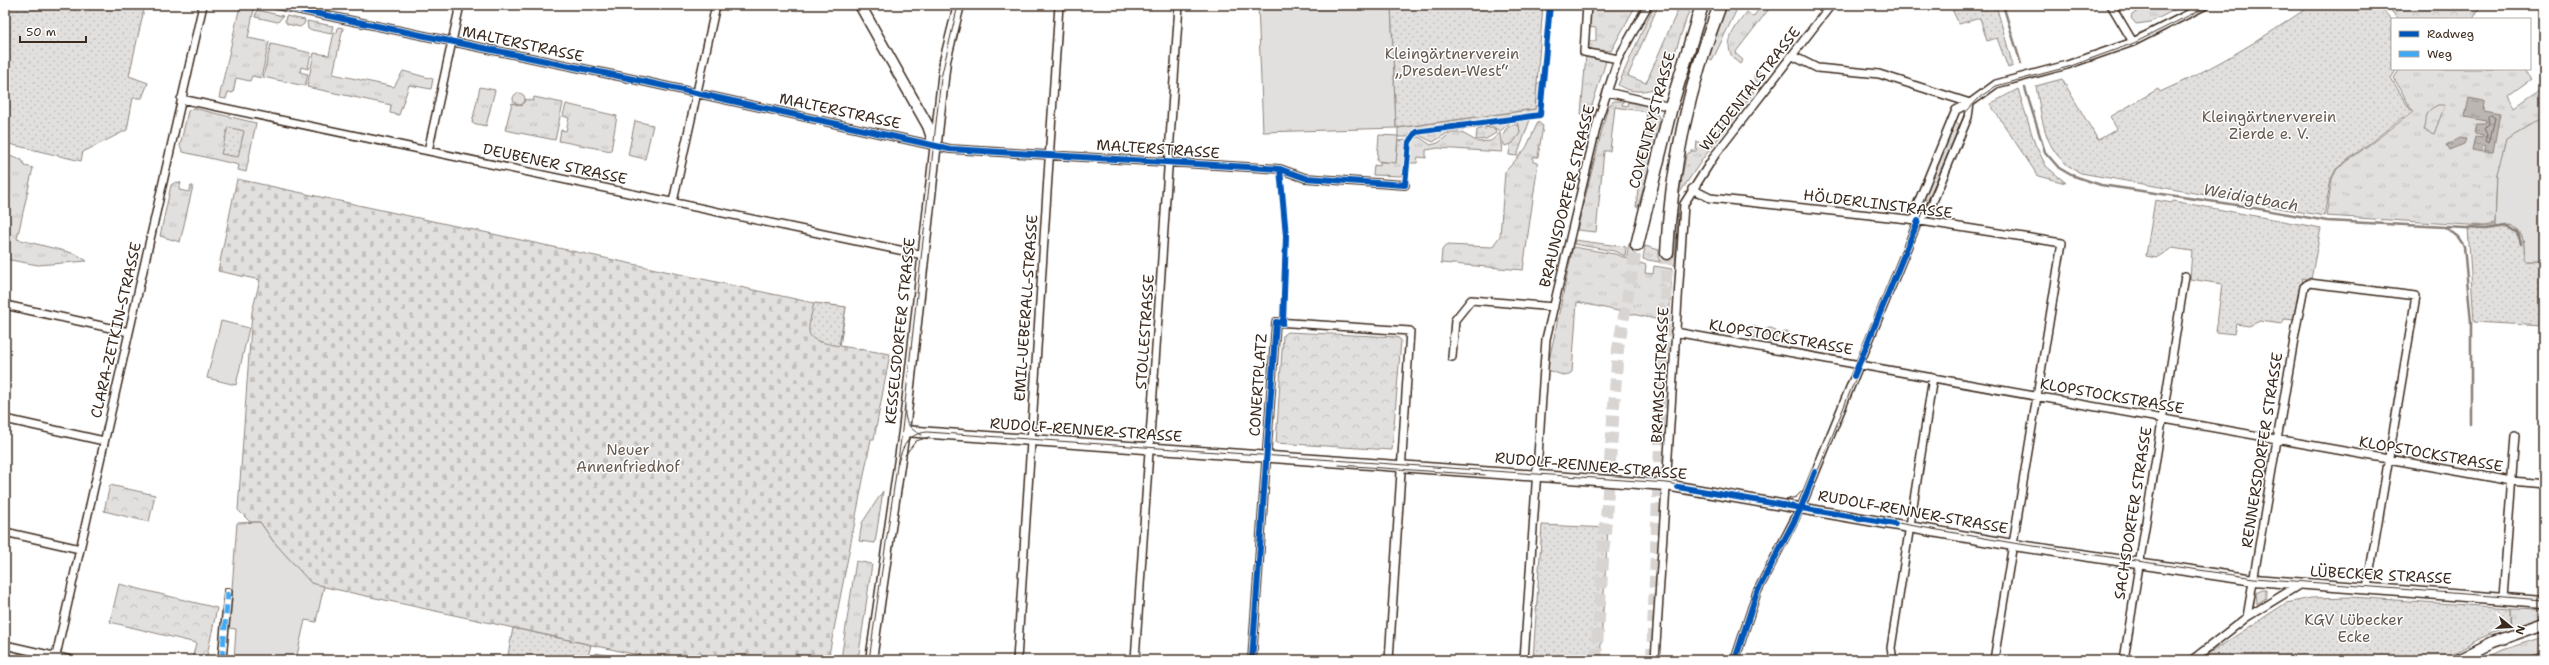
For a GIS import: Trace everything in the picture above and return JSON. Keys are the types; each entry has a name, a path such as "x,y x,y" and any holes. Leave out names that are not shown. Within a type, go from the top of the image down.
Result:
{"main road":[{"name":"COVENTRYSTRASSE","path":"1637,245 1671,107 1702,5"},
{"name":"COVENTRYSTRASSE","path":"1667,253 1672,187 1687,111 1700,59 1720,5"},
{"path":"1671,107 1687,111"}],"street":[{"name":"CLARA-ZETKIN-STRASSE","path":"56,658 203,5"},
{"name":"MALTERSTRASSE","path":"276,5 696,93 950,149 1280,169 1305,178 1405,185"},
{"path":"428,151 460,5"},
{"path":"672,202 716,5"},
{"path":"860,5 928,126 935,146"},
{"name":"KESSELSDORFER STRASSE","path":"871,659 904,431 945,61 959,5"},
{"name":"EMIL-UEBERALL-STRASSE","path":"1017,660 1059,5"},
{"name":"STOLLESTRASSE","path":"1135,660 1179,5"},
{"path":"1588,5 1584,52 1618,59"},
{"name":"BRAUNSDORFER STRASSE","path":"1524,660 1544,355 1598,120 1618,59 1648,5"},
{"name":"WEIDENTALSTRASSE","path":"1692,189 1715,155 1831,5"},
{"path":"2110,5 2133,42"},
{"path":"1918,221 1915,210 1956,110 1970,104 1985,90 2001,82 2067,65 2133,42 2206,5"},
{"path":"1793,56 1817,68 1879,74 1970,104"},
{"name":"BRAUNSDORFER STRASSE","path":"1607,92 1671,107"},
{"name":"DEUBENER STRASSE","path":"181,99 923,255"},
{"path":"1735,660 1756,592 1801,507 1918,221 1929,211 1968,116 1970,104"},
{"name":"HÖLDERLINSTRASSE","path":"1692,189 1710,198 1918,221 2062,243 2037,396"},
{"name":"BRAMSCHSTRASSE","path":"1655,660 1683,212 1692,189"},
{"name":"SACHSDORFER STRASSE","path":"2124,660 2161,418 2185,276"},
{"name":"RENNERSDORFER STRASSE","path":"2247,617 2276,439 2304,287 2306,284 2314,283 2416,296 2389,460"},
{"name":"BRAUNSDORFER STRASSE","path":"1452,357 1455,320 1471,300 1554,307"},
{"path":"5,304 129,332"},
{"name":"CONERTPLATZ","path":"1276,322 1410,331 1402,466 1266,458 1276,322"},
{"name":"KLOPSTOCKSTRASSE","path":"1675,332 2512,482 2544,484"},
{"path":"1893,660 1891,648 1933,378"},
{"path":"1994,660 2037,396"},
{"path":"5,419 104,441"},
{"name":"RUDOLF-RENNER-STRASSE","path":"904,431 1031,442 1266,458"},
{"path":"2503,598 2515,435"},
{"path":"1252,660 1266,458"},
{"path":"2367,588 2389,460"},
{"path":"1390,660 1402,466"},
{"name":"RUDOLF-RENNER-STRASSE","path":"1402,466 1666,485 1801,507 2013,545 2138,564 2299,585"},
{"path":"5,532 80,549"},
{"name":"LÜBECKER STRASSE","path":"2192,660 2247,617 2299,585 2367,588 2544,602"},
{"path":"222,660 228,592"},
{"path":"2458,660 2493,642 2544,624"},
{"path":"5,645 56,658 71,660"}],"green space":[{"path":"5,5 145,5 129,76 148,83 142,98 133,98 127,130 83,152 81,161 5,143"},
{"path":"1258,5 1391,5 1396,128 1263,132"},
{"name":"Kleingärtnerverein „Dresden-West“","path":"1391,5 1543,5 1535,109 1396,128"},
{"path":"1590,5 1636,5 1611,51 1587,49 1587,41 1596,41 1596,28 1588,27"},
{"path":"1654,5 1658,6 1628,76 1646,83 1680,5 1691,5 1670,67 1660,86 1644,91 1628,90 1618,85"},
{"path":"1727,5 1738,5 1712,61 1708,59"},
{"path":"1762,5 1772,5 1735,53 1743,60 1740,64 1733,58 1730,52 1730,38 1737,25 1747,12 1753,17"},
{"path":"1950,5 1996,5 2013,66 2008,68 1997,38 1987,41 1980,18 1959,24"},
{"path":"2146,5 2184,5 2151,22 2136,24 2131,18 2132,15"},
{"name":"Kleingärtnerverein Zierde e. V.","path":"2311,5 2378,5 2391,19 2391,70 2396,70 2391,78 2411,111 2336,169 2331,179 2324,216 2081,173 2069,166 2052,148 2047,137 2036,86 2062,79 2098,140 2117,129 2110,117 2158,89 2160,92 2219,63 2275,30"},
{"path":"2385,5 2481,5 2474,18 2398,18"},
{"path":"240,6 254,9 248,38 269,42 261,78 252,76 250,81 236,78 233,93 228,92 226,99 219,98"},
{"path":"257,10 283,16 278,22 255,17"},
{"path":"286,16 305,20 304,24 300,27 287,24 285,21"},
{"path":"307,21 333,26 331,34 308,29"},
{"path":"338,27 343,28 333,74 394,87 403,71 433,79 431,89 409,85 399,115 390,113 391,105 307,87 314,53 329,55 334,33 337,33"},
{"path":"271,44 311,53 308,69 301,67 300,72 308,74 305,86 263,77"},
{"path":"1586,55 1607,58 1589,115 1581,114"},
{"path":"2399,70 2523,70 2531,79 2509,95 2515,107 2544,87 2544,119 2540,119 2497,174 2495,224 2484,226 2326,216 2332,179 2337,169 2413,112 2394,78"},
{"path":"1757,72 1761,72 1764,77 1761,82 1757,82 1754,79 1754,75"},
{"path":"1536,83 1542,83 1540,109 1535,113 1420,129 1415,130 1407,137 1398,137 1398,128 1535,109"},
{"path":"480,87 495,90 486,126 472,123"},
{"path":"1749,89 1754,92 1704,157 1679,194 1686,155 1692,151 1696,151 1697,141 1705,147"},
{"path":"2018,89 2035,144 2046,166 2066,183 2038,176 1990,104"},
{"path":"517,93 521,93 525,99 521,105 517,105 513,101 513,97"},
{"path":"534,97 563,103 555,140 505,130 512,103 522,106 524,99 533,101"},
{"path":"1614,101 1624,101 1622,105 1627,106 1628,102 1651,107 1651,110 1659,117 1658,136 1648,175 1638,207 1636,207 1647,112 1615,107 1610,151 1604,151 1596,232 1577,230 1608,106"},
{"path":"566,104 617,116 611,151 559,141 561,130 566,131 569,118 563,116"},
{"path":"2438,105 2445,105 2434,134 2424,130 2427,113 2429,110"},
{"path":"193,108 256,123 246,172 238,170 239,165 183,152 180,146 188,111"},
{"path":"1531,117 1517,156 1509,155 1510,145 1520,131 1517,123 1518,118"},
{"path":"1515,119 1500,131 1491,126 1479,127 1479,124"},
{"path":"2540,119 2544,119 2544,260 2524,260 2523,241 2520,233 2512,225 2495,227 2497,174 2506,139"},
{"path":"635,121 653,125 645,159 628,155"},
{"path":"1538,122 1543,126 1538,157 1533,157 1533,162 1538,163 1523,270 1441,263 1442,250 1446,245 1492,247 1500,236 1505,172 1526,148"},
{"path":"1954,122 1961,125 1929,201 1922,198"},
{"path":"1513,124 1519,126 1520,133 1513,143 1505,146 1502,140 1505,130"},
{"path":"1476,125 1476,128 1451,131 1433,142 1417,134"},
{"path":"228,127 244,131 238,157 221,154"},
{"path":"1485,127 1495,129 1496,133 1486,139 1476,140 1477,130 1482,128 1485,130"},
{"path":"1451,133 1462,133 1478,142 1491,141 1500,133 1502,152 1438,148 1426,150 1426,158 1418,157 1417,163 1409,163 1410,143 1413,138 1419,137 1431,145 1438,143"},
{"path":"1379,135 1398,136 1396,163 1377,161"},
{"path":"1407,140 1405,170 1401,176 1373,175 1374,165 1380,166 1380,162 1396,162 1398,141"},
{"path":"6,155 22,160 25,166 33,168 17,239 76,254 87,261 38,265 5,259"},
{"name":"Neuer Annenfriedhof","path":"237,179 814,303 846,307 840,346 890,354 874,439 871,439 828,660 661,660 311,584 273,541 260,522 250,522 238,510 252,312 260,280 218,271"},
{"path":"176,182 181,183 179,190 189,192 191,186 193,186 180,242 160,236 171,185"},
{"path":"2155,200 2172,203 2173,201 2321,228 2311,279 2303,278 2295,320 2284,319 2282,324 2260,321 2249,326 2236,324 2234,334 2216,332 2222,284 2190,279 2192,251 2172,248 2156,258 2146,256"},
{"path":"1676,214 1678,214 1675,265 1643,259 1645,246 1659,250 1659,261 1667,259"},
{"path":"2512,225 2522,237 2524,260 2544,260 2544,326 2474,322 2468,227"},
{"path":"1575,240 1626,247 1625,256 1614,251 1574,244"},
{"path":"1629,243 1633,252 1640,259 1627,256"},
{"path":"1573,247 1615,254 1646,265 1645,273 1653,274 1654,266 1672,269 1669,322 1577,302 1572,372 1566,376 1547,370"},
{"path":"814,303 846,307 839,346 813,339 810,335 809,324"},
{"path":"221,321 249,328 236,385 207,378"},
{"path":"1754,326 1758,328 1760,332 1758,336 1754,338 1750,336 1748,332 1750,328"},
{"path":"1770,328 1775,330 1777,335 1775,340 1770,342 1765,340 1763,335 1765,330"},
{"path":"1287,332 1397,337 1401,340 1392,450 1276,443 1283,335"},
{"path":"1784,332 1788,332 1792,338 1788,344 1784,344 1780,340 1780,336"},
{"path":"110,485 155,495 149,522 104,511"},
{"path":"883,491 875,543 859,541 862,523"},
{"path":"260,522 273,541 311,583 324,586 316,622 305,620 296,660 234,660 236,629 229,628 237,523"},
{"path":"1542,525 1608,528 1600,660 1533,660"},
{"path":"856,561 872,564 858,660 841,659"},
{"path":"119,584 217,608 206,660 192,660 196,643 110,622"},
{"path":"2266,590 2266,598 2257,604 2256,593"},
{"name":"KGV Lübecker Ecke","path":"2351,597 2510,608 2510,626 2481,638 2443,660 2199,660 2286,603 2311,598"},
{"path":"2510,608 2544,609 2544,619 2511,628"},
{"path":"513,628 591,645 587,660 507,660"},
{"path":"2544,637 2544,653 2520,660 2482,660 2503,650"},
{"path":"18,653 34,657 33,660 16,659"},
{"path":"596,653 628,660 595,660"}],"water":[{"path":"2469,98 2484,101 2483,110 2500,113 2493,152 2484,152 2486,146 2483,145 2482,152 2472,150 2475,136 2483,137 2484,135 2475,133 2477,124 2485,124 2486,121 2465,117"},
{"path":"2460,138 2466,139 2464,144 2450,150 2447,145"},
{"path":"2544,652 2544,660 2520,660"}],"waterway":[{"name":"Weidigtbach","path":"2003,5 2021,64"},
{"name":"Weidigtbach","path":"2025,88 2045,152 2059,168 2071,175 2101,185 2243,206 2327,221 2485,229 2508,226 2518,233 2521,244"},
{"path":"2445,227 2458,237 2464,246 2471,322 2471,424"}],"tunnel":[{"path":"1596,660 1618,349 1637,245"},
{"path":"1652,660 1667,253"}],"tram line":[{"path":"869,660 901,439 941,78 958,5"},
{"path":"1737,660 1754,603 1804,505 1926,205 1966,112 1980,97 1996,86 2068,67 2134,43 2210,5"},
{"path":"905,406 905,416 908,424 913,430 922,435"},
{"path":"898,463 904,446 910,438 920,433 927,432 1667,483 2013,543 2254,578 2544,600"},
{"path":"905,455 916,441 929,437"},
{"path":"1339,465 1485,475"},
{"path":"1785,500 1796,497 1807,486"}],"marked path":[{"path":"222,660 228,592"}],"cycle path":[{"path":"276,5 628,78 950,149 1280,169 1305,178 1405,185 1409,142 1416,132 1540,115 1550,5"},
{"path":"1252,660 1276,322 1283,323 1286,236 1280,169"},
{"path":"1854,376 1918,221"},
{"path":"1735,660 1757,592 1800,510 1815,472"},
{"path":"1678,487 1895,524"}]}
